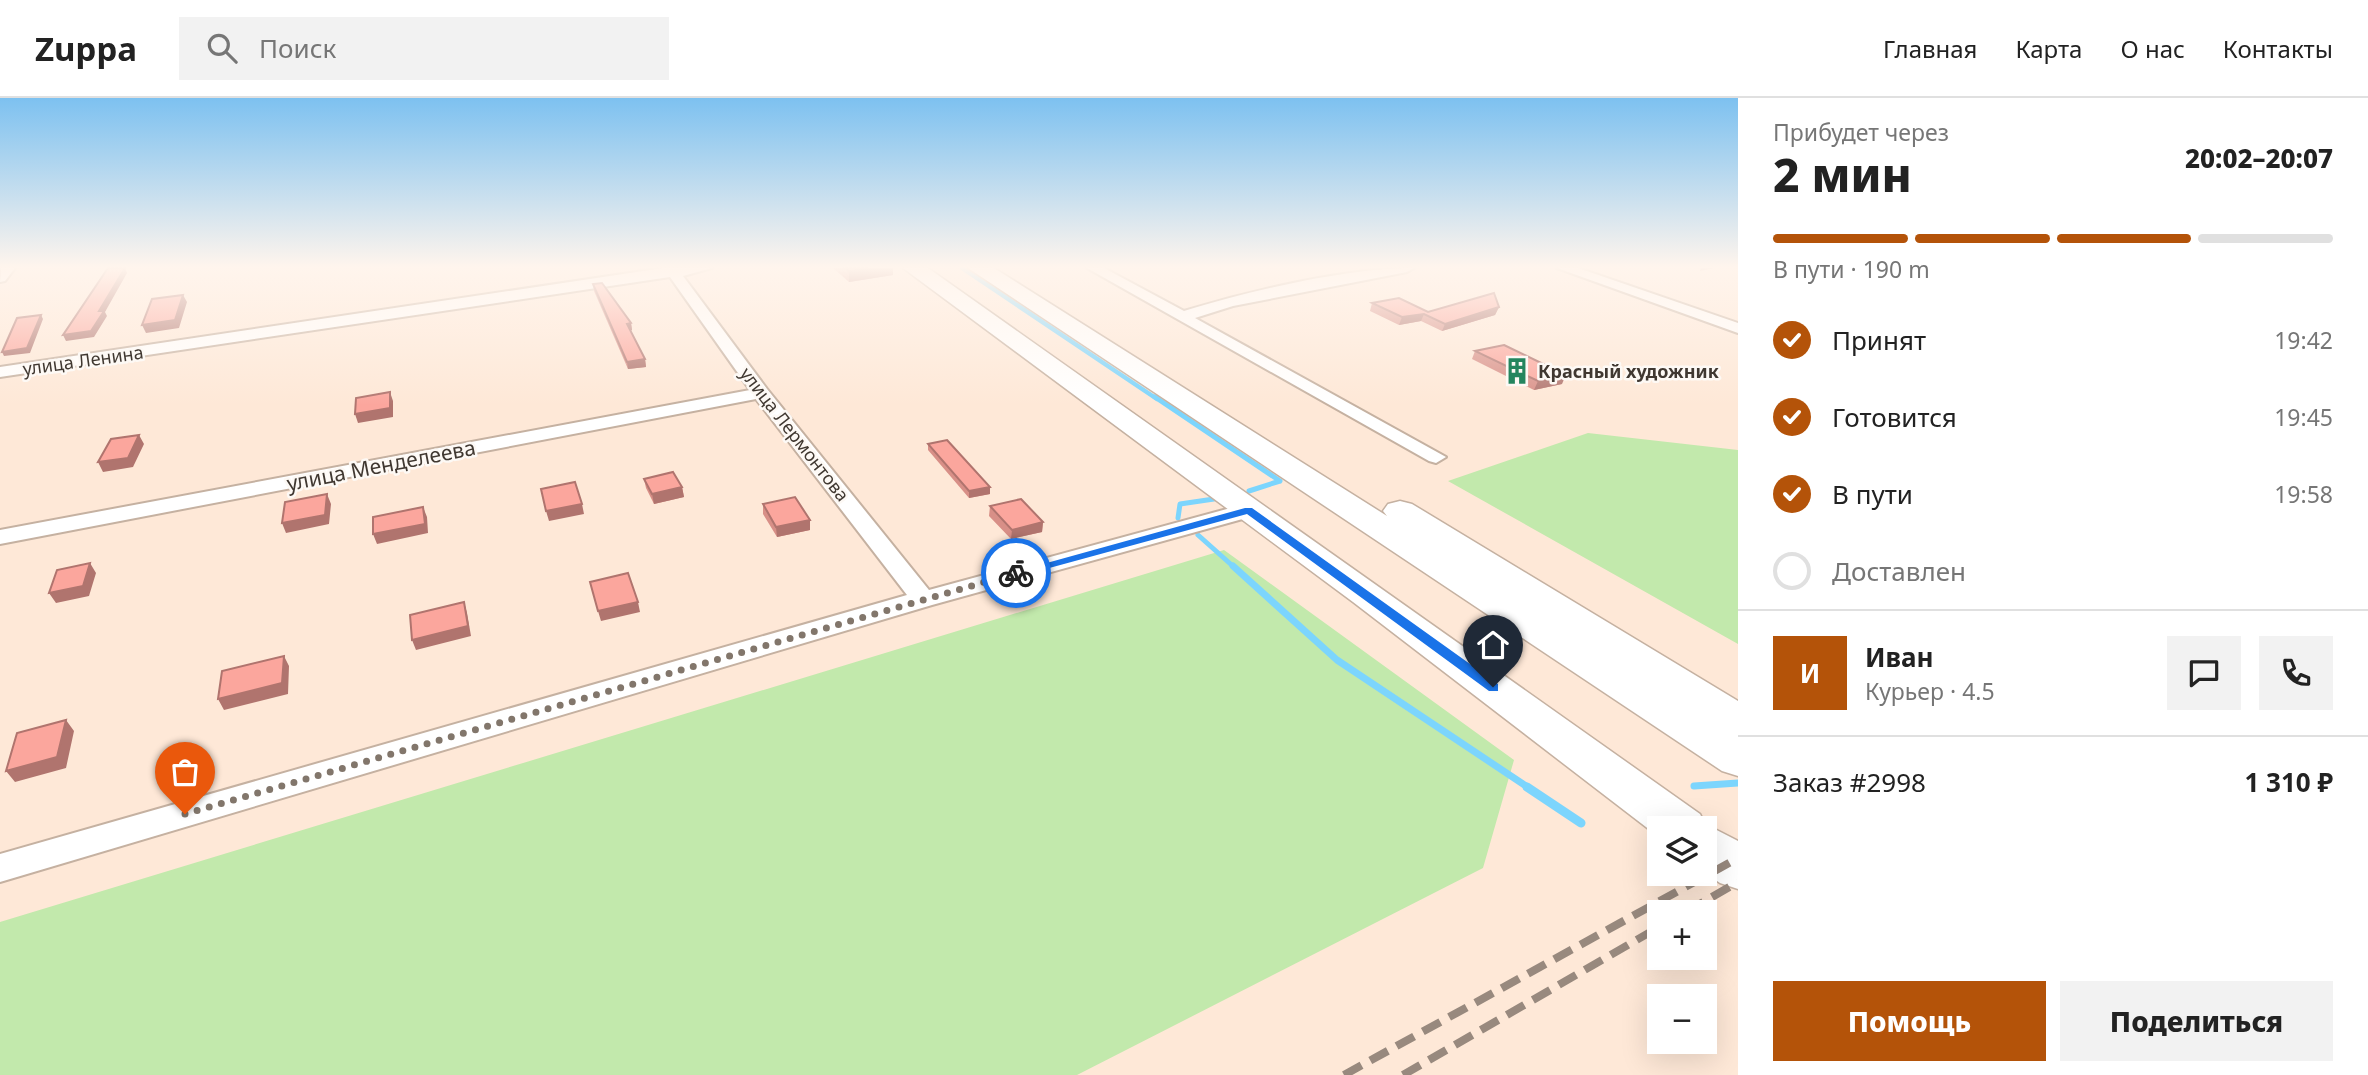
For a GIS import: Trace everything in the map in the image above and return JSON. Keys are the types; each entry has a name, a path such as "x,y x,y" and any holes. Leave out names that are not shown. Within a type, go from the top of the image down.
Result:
{"highway":[{"path":"977,314 1667,816"},
{"path":"1052,314 1643,680 1738,722"},
{"path":"1081,314 1643,680 1738,759"},
{"path":"1717,853 1738,868"}],"street":[{"name":"улица Ленина","path":"0,372 385,314"},
{"name":"улица Лермонтова","path":"704,314 761,393 923,599"},
{"path":"1179,314 1436,457"},
{"path":"1184,316 1192,314"},
{"path":"1696,314 1738,328"},
{"name":"улица Менделеева","path":"0,537 761,393"},
{"path":"0,868 923,599 1249,510"}],"green space":[{"path":"1588,433 1738,450 1738,644 1448,481"},
{"path":"1224,550 1514,760 1483,868 1077,1075 0,1075 0,922"}],"building":[{"path":"77,314 102,314 91,331 63,335"},
{"path":"146,314 177,314 175,320 142,325"},
{"path":"606,314 624,314 631,323 627,324 645,359 627,362"},
{"path":"1395,314 1478,314 1445,324 1424,314 1402,317"},
{"path":"41,315 27,348 2,352 17,318"},
{"path":"1504,345 1566,375 1538,381 1475,351"},
{"path":"390,392 390,408 355,414 356,398"},
{"path":"139,435 128,458 98,462 111,439"},
{"path":"947,440 990,487 969,491 928,444"},
{"path":"673,472 682,487 652,494 644,479"},
{"path":"575,482 582,504 546,511 541,489"},
{"path":"327,494 325,515 282,523 285,502"},
{"path":"795,497 810,520 776,527 763,504"},
{"path":"1021,499 1043,522 1012,530 990,506"},
{"path":"423,507 425,524 373,534 373,517"},
{"path":"90,563 83,586 49,593 57,570"},
{"path":"628,573 638,602 598,611 590,582"},
{"path":"464,602 468,626 412,640 410,615"},
{"path":"284,656 282,683 218,699 222,671"},
{"path":"66,720 57,757 6,771 17,733"}],"waterway":[{"path":"1030,314 1157,399"},
{"path":"1155,397 1280,481 1249,491"},
{"path":"1178,518 1180,504 1214,499"},
{"path":"1198,535 1235,568"},
{"path":"1233,566 1337,660 1529,788"},
{"path":"1694,786 1738,783"},
{"path":"1527,787 1581,823"}],"railway":[{"path":"1344,1075 1738,858"},
{"path":"1707,900 1738,882"},
{"path":"1403,1075 1647,934"}],"way so far":[{"path":"185,814 1016,573"}],"place":[{"name":"Красный художник","path":"1517,371"}],"route":[{"path":"1016,573 1249,510 1493,687"}]}
